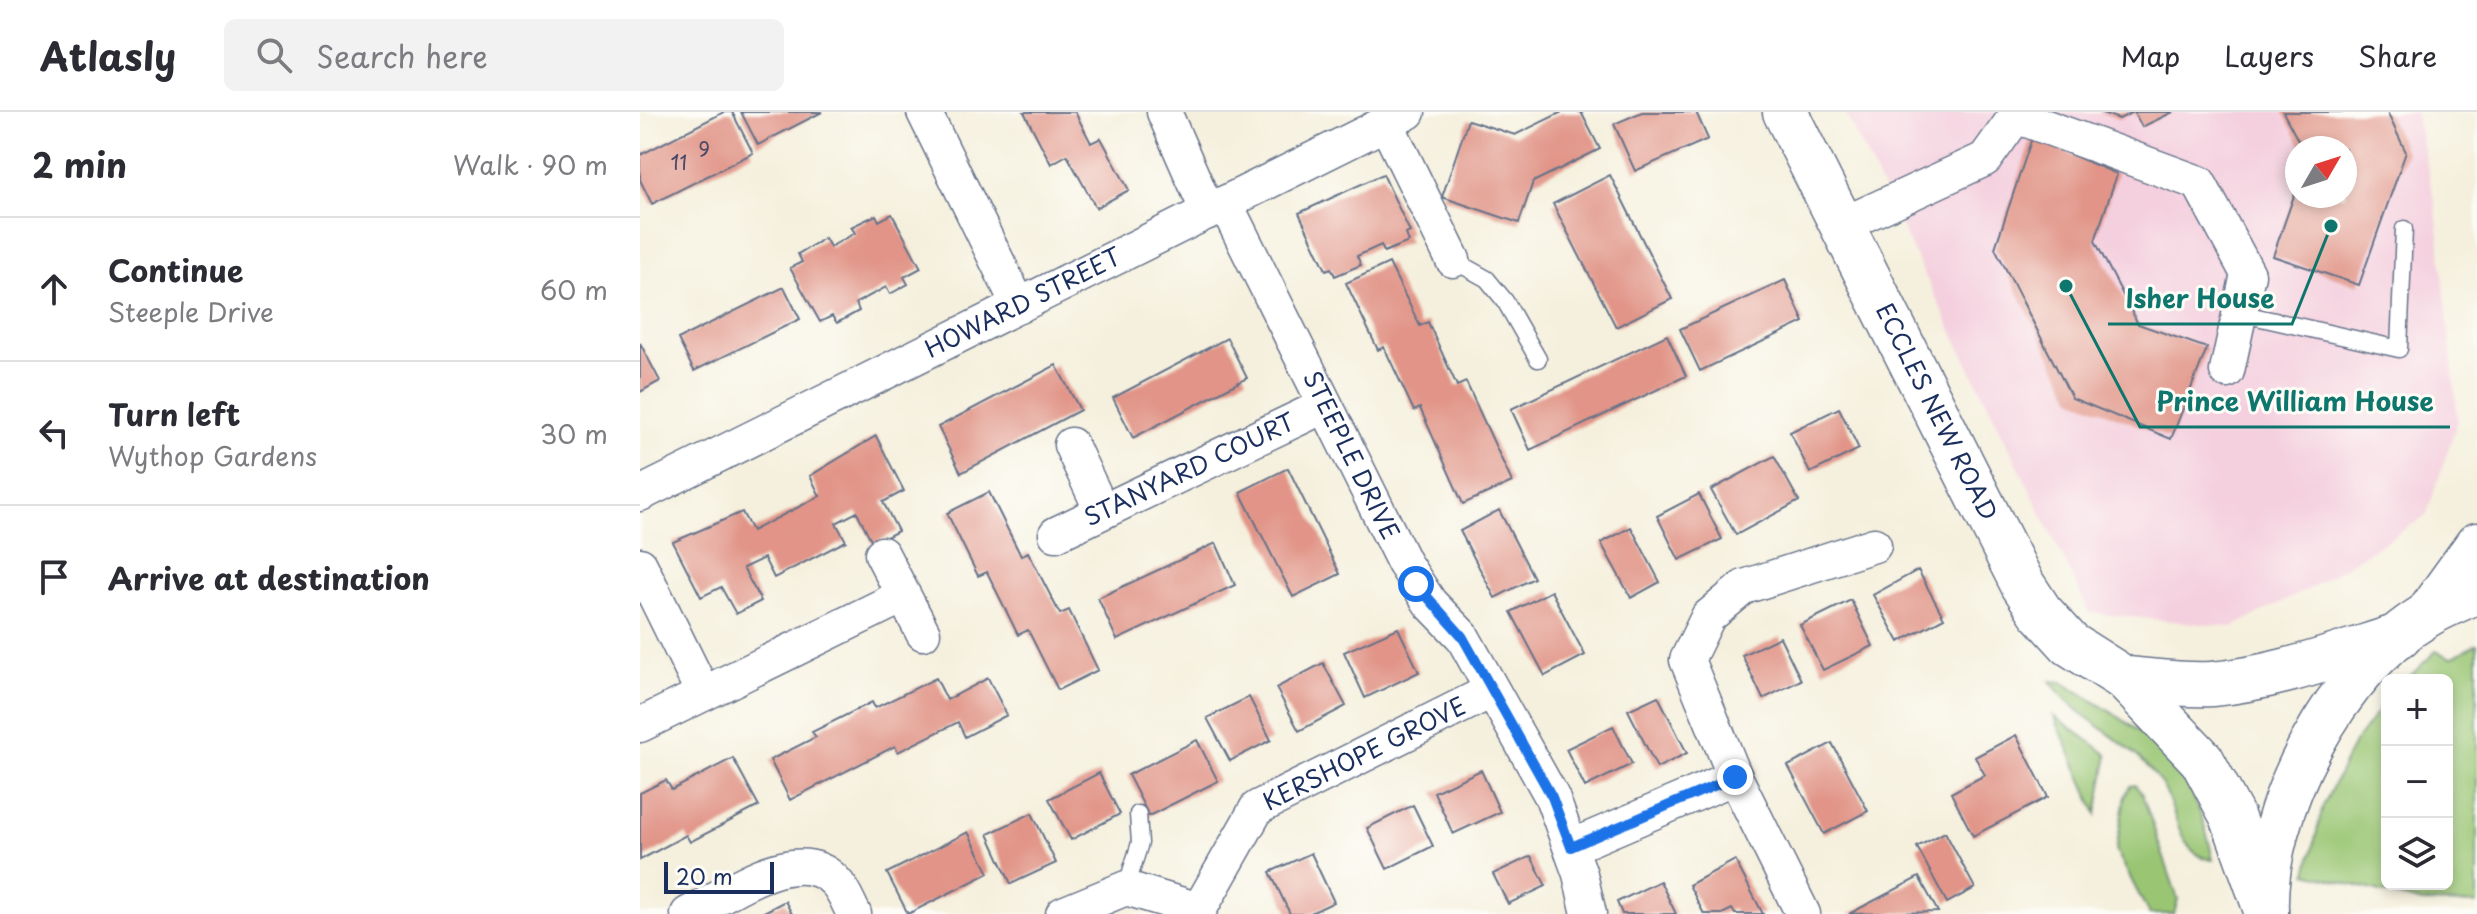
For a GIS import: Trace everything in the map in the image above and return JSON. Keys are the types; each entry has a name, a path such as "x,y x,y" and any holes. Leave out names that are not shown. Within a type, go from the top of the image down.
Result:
{"main road":[{"name":"ECCLES NEW ROAD","path":"1785,112 2023,585 2040,611 2070,644 2125,679 2185,738 2219,787 2266,912"},
{"path":"2266,912 2277,830 2305,757 2341,700 2413,626 2477,545"},
{"path":"2413,626 2477,591"},
{"name":"ECCLES NEW ROAD","path":"2125,679 2208,684 2243,680 2278,673 2413,626"}],"street":[{"path":"924,112 1019,306"},
{"name":"STEEPLE DRIVE","path":"1164,112 1324,406 1404,563 1430,603 1462,636 1552,797 1571,847 1589,914"},
{"path":"1842,225 1985,159 2016,114 2199,183 2248,274 2227,371"},
{"path":"1397,118 1453,260"},
{"name":"HOWARD STREET","path":"640,494 1397,118"},
{"name":"STANYARD COURT","path":"1056,534 1324,406"},
{"path":"1071,445 1102,511"},
{"path":"1803,914 1735,777 1687,660 1695,637 1716,609 1744,587 1874,545"},
{"path":"882,554 923,633"},
{"path":"640,565 703,693"},
{"path":"640,725 903,596"},
{"name":"KERSHOPE GROVE","path":"1126,888 1199,910 1257,808 1491,691"},
{"path":"1571,847 1735,777"},
{"path":"688,914 776,870 802,865 815,868 835,881 854,914"},
{"path":"1063,914 1126,888"}],"lane":[{"path":"2239,313 2399,349 2404,229"},
{"path":"1453,260 1487,279 1505,301 1538,359"},
{"path":"1126,888 1140,843 1138,814"}],"shaded area":[{"path":"1845,112 2415,112 2436,208 2458,420 2426,516 2309,589 2232,627 2090,613"}],"green space":[{"path":"2477,644 2477,904 2423,903 2307,873 2323,806 2354,743 2381,707 2381,890 2453,890 2453,674 2412,674 2436,651 2451,658"},
{"path":"2050,681 2062,682 2118,716 2161,751 2193,796 2213,860 2201,856 2184,840 2166,792 2148,767 2076,708"},
{"path":"2054,716 2108,755 2097,814"},
{"path":"2135,785 2142,794 2178,899 2174,914 2149,914 2116,850 2125,796 2130,786"}],"building":[{"path":"724,112 732,112 753,153 652,204 640,180 640,155"},
{"path":"741,112 822,112 758,145"},
{"path":"1024,112 1075,112 1091,143 1101,138 1129,190 1096,208 1067,155 1051,164"},
{"path":"1562,112 1581,112 1600,149 1533,182 1519,223 1442,197 1468,120 1515,135"},
{"path":"1642,112 1696,112 1708,139 1635,171 1614,124"},
{"path":"2099,112 2134,112 2119,119"},
{"path":"2134,112 2173,112 2142,127"},
{"path":"2283,112 2387,112 2406,152 2359,285 2273,256 2290,208 2357,208 2357,136 2296,136"},
{"path":"2032,138 2117,174 2095,241 2138,324 2207,348 2171,439 2072,398 1995,248"},
{"path":"1383,174 1410,232 1406,234 1409,242 1384,252 1381,245 1357,256 1361,265 1335,276 1331,268 1326,270 1299,213"},
{"path":"1610,175 1672,299 1616,327 1553,204"},
{"path":"892,214 921,268 904,277 908,284 890,294 886,287 856,303 859,311 837,323 832,316 820,322 790,268 802,262 798,254 825,238 830,247 855,233 851,227 876,215 879,221"},
{"path":"1389,263 1420,326 1428,322 1457,386 1466,382 1512,482 1463,504 1420,408 1414,411 1384,347 1378,350 1346,283"},
{"path":"1785,280 1804,322 1700,371 1680,329"},
{"path":"784,287 800,319 694,371 678,339"},
{"path":"1667,335 1686,376 1530,450 1511,409"},
{"path":"1227,338 1247,378 1133,438 1113,398"},
{"path":"640,343 660,381 640,392"},
{"path":"1056,365 1080,410 961,473 938,427"},
{"path":"1839,408 1859,449 1810,473 1790,432"},
{"path":"876,436 904,491 883,502 898,531 873,544 857,512 836,523 846,541 774,578 764,558 743,568 761,601 736,614 721,587 701,597 673,542 742,512 752,531 820,496 810,476"},
{"path":"1774,456 1799,501 1736,535 1711,490"},
{"path":"1288,468 1340,574 1293,597 1240,492"},
{"path":"989,492 1021,556 1028,552 1060,614 1069,610 1098,670 1058,690 1028,630 1018,635 987,572 978,576 947,513"},
{"path":"1699,494 1722,539 1679,560 1657,516"},
{"path":"1499,510 1534,578 1495,598 1460,531"},
{"path":"1631,527 1660,582 1631,598 1601,543"},
{"path":"1216,543 1235,585 1117,640 1098,598"},
{"path":"1918,570 1944,618 1899,642 1873,595"},
{"path":"1551,591 1585,655 1545,676 1511,612"},
{"path":"1851,600 1873,646 1823,670 1800,625"},
{"path":"1398,628 1419,672 1365,698 1344,652"},
{"path":"1780,637 1801,680 1763,699 1742,655"},
{"path":"1323,663 1346,706 1299,731 1276,688"},
{"path":"936,678 947,700 988,678 1007,715 965,737 958,722 898,752 895,746 790,800 770,760 816,737 812,732 872,702 875,708"},
{"path":"1658,696 1687,753 1657,768 1628,710"},
{"path":"1249,697 1271,740 1230,761 1207,718"},
{"path":"1613,726 1632,764 1585,787 1566,749"},
{"path":"2016,735 2048,797 1973,836 1951,793 1985,775 1975,757"},
{"path":"1197,740 1218,781 1149,816 1128,775"},
{"path":"1832,743 1868,811 1824,834 1788,766"},
{"path":"733,758 759,806 690,842 686,835 640,860 640,793 666,780 672,790"},
{"path":"1481,770 1500,812 1453,834 1434,792"},
{"path":"1099,773 1120,814 1071,840 1049,799"},
{"path":"1413,805 1433,846 1387,869 1367,828"},
{"path":"1032,813 1056,863 1011,884 988,834"},
{"path":"968,832 989,873 908,914 887,873"},
{"path":"1945,832 1975,888 1947,903 1917,847"},
{"path":"1311,853 1334,902 1309,914 1290,914 1270,872"},
{"path":"1531,856 1546,886 1508,904 1493,874"},
{"path":"1735,860 1763,914 1735,914 1732,909 1722,914 1704,914 1689,885"},
{"path":"1919,877 1938,912 1849,914"},
{"path":"1660,881 1676,914 1622,914 1617,902"},
{"path":"785,901 792,914 760,914"}],"place":[{"name":"Isher House","path":"2331,226"},
{"name":"Prince William House","path":"2066,286"}],"route":[{"path":"1416,584 1462,636 1552,797 1571,847 1735,777"}]}
